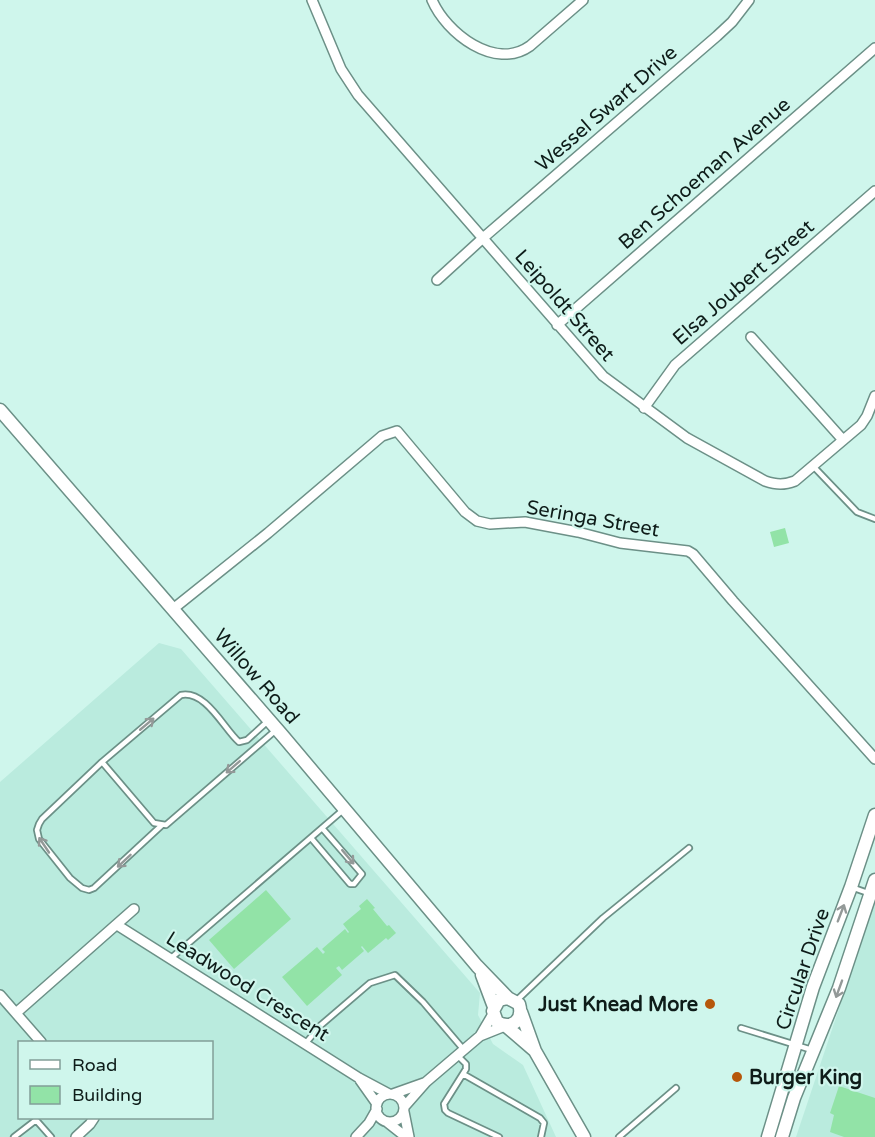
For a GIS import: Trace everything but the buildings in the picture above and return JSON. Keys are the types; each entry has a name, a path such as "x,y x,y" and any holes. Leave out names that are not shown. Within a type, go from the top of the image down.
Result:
{"street":[{"name":"Leipoldt Street","path":"312,0 341,69 352,88 603,376 644,408 695,443 765,481 786,484 795,481 856,429 867,416 875,396"},
{"path":"432,0 438,12 464,40 492,52 506,55 524,51 583,0"},
{"name":"Wessel Swart Drive","path":"437,280 717,36 749,0"},
{"name":"Ben Schoeman Avenue","path":"558,325 875,48"},
{"name":"Elsa Joubert Street","path":"644,408 671,369 682,358 875,191"},
{"path":"751,338 843,440"},
{"name":"Willow Road","path":"0,410 273,725 481,971 515,1004 535,1051 584,1137"},
{"name":"Seringa Street","path":"173,609 268,533 382,436 397,431 465,512 477,521 500,525 525,522 620,543 692,552 875,759"},
{"name":"Circular Drive","path":"768,1137 813,987 851,887 875,815"},
{"name":"Circular Drive","path":"786,1136 794,1098 839,988 873,894 875,880"},
{"path":"16,1013 134,909"},
{"name":"Leadwood Crescent","path":"117,925 359,1078 391,1094"},
{"name":"Willow Road","path":"481,971 497,1022 506,1026 535,1051"},
{"path":"0,995 40,1041"},
{"path":"359,1134 386,1121 397,1120 426,1082 480,1035 499,1000 515,1004 516,1022 480,1035"},
{"name":"Leadwood Crescent","path":"359,1078 377,1107"},
{"path":"359,1134 382,1097 426,1082"},
{"path":"391,1094 400,1098 408,1137"},
{"path":"377,1107 380,1118 408,1137"},
{"path":"76,1137 93,1119"}],"lane":[{"path":"813,466 840,497 857,512 875,519"},
{"path":"866,516 875,513"},
{"path":"162,825 94,888 88,890 70,878 42,844 37,830 42,819 102,762 184,694 200,700 213,711 239,742 273,725"},
{"path":"102,762 154,823 166,825 273,725"},
{"path":"170,959 344,808"},
{"path":"311,838 350,884 354,884 362,874 322,828"},
{"path":"515,1004 603,918 689,848"},
{"path":"851,887 873,894"},
{"path":"305,1044 321,1025 370,983 394,975 423,1002 461,1052 466,1064 463,1074 444,1104 445,1110 499,1137"},
{"path":"741,1028 815,1051"},
{"path":"463,1074 540,1118 544,1123 541,1137"},
{"path":"619,1137 676,1088"},
{"path":"14,1137 34,1120 38,1121 49,1135 42,1137"}],"shaded area":[{"path":"159,643 181,649 480,993 478,1015 493,1044 523,1065 556,1137 0,1137 0,782"},
{"path":"875,901 875,1137 796,1137"}],"place":[{"name":"Just Knead More","path":"710,1004"},
{"name":"Burger King","path":"737,1077"}]}
